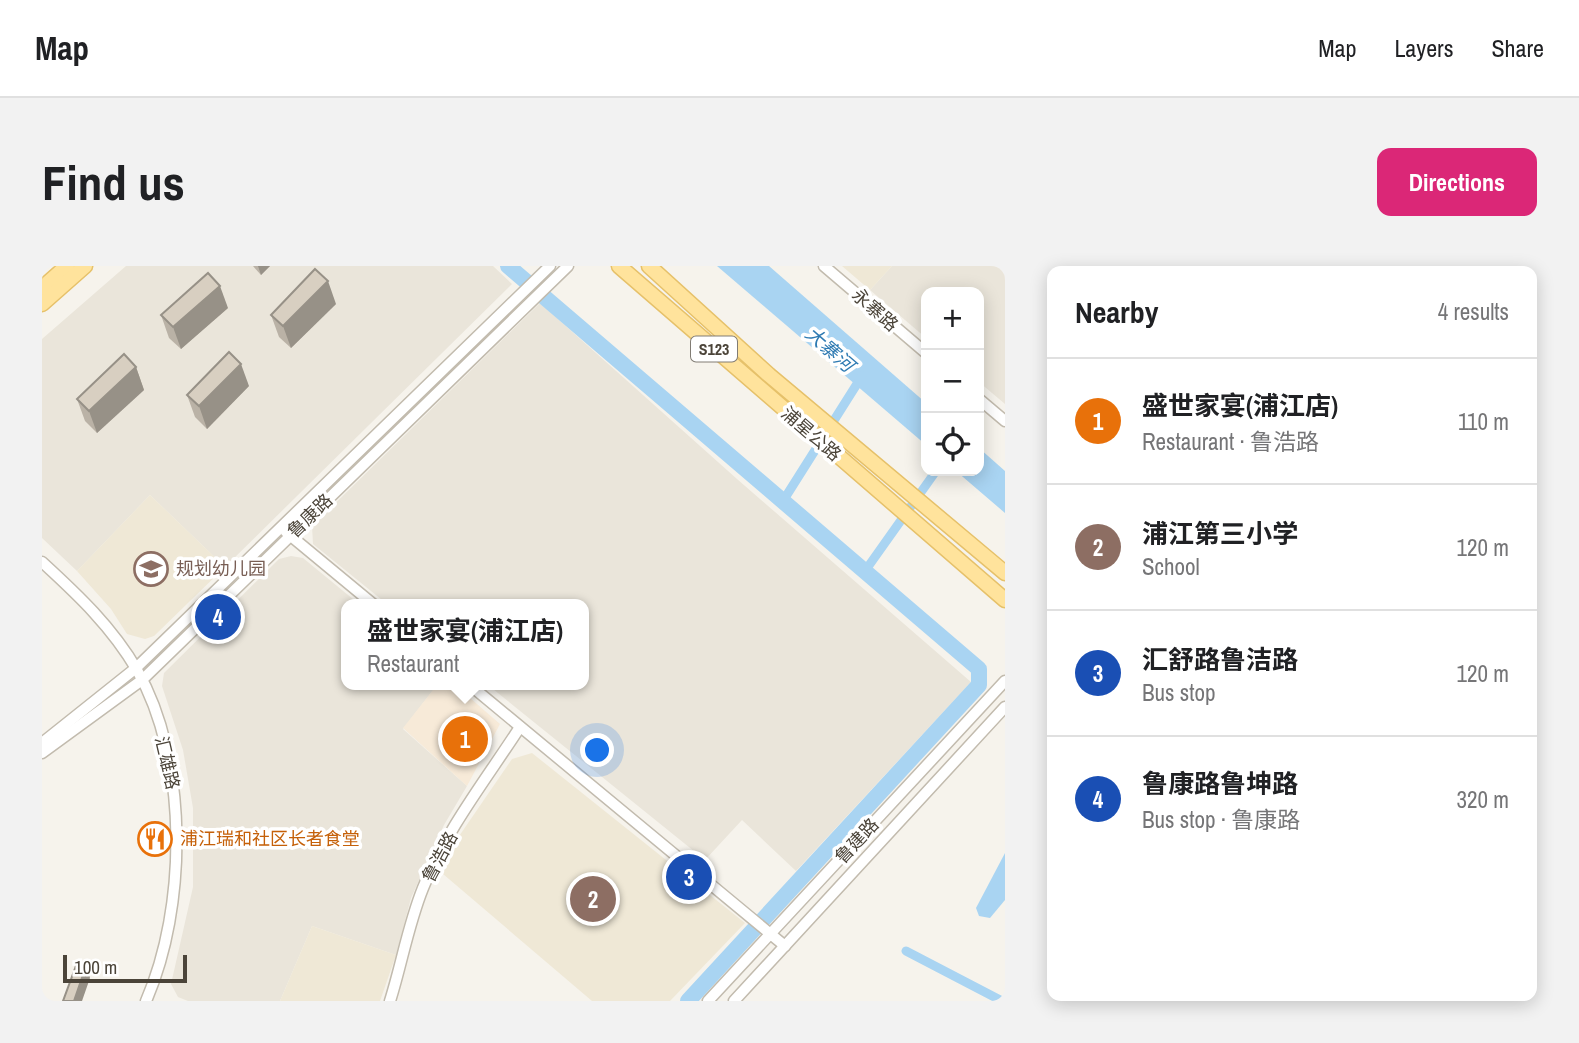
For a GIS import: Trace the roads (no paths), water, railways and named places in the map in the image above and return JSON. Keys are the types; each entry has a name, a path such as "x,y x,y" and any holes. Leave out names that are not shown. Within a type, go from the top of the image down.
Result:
{"main road":[{"path":"42,288 67,266"},
{"path":"42,304 85,266"},
{"name":"浦星公路","path":"619,266 1005,600"},
{"name":"浦星公路","path":"649,266 821,419 1005,573"}],"street":[{"name":"鲁康路","path":"42,743 136,668 551,266"},
{"name":"鲁康路","path":"42,753 142,680 568,266"},
{"name":"永寨路","path":"824,266 921,350"},
{"path":"984,402 1005,421"},
{"path":"281,527 367,599"},
{"name":"汇雄路","path":"42,562 105,622 136,668 161,732 178,810 174,894 149,1000"},
{"name":"鲁建路","path":"708,1001 1005,681"},
{"path":"476,690 785,946"},
{"name":"鲁建路","path":"734,1001 1005,707"},
{"name":"鲁浩路","path":"390,1001 406,934 424,885 450,835 520,727"}],"water":[{"name":"大寨河","path":"717,266 769,266 921,399 921,441"},
{"path":"984,452 1005,471 1005,513 962,476 984,476"},
{"path":"1005,853 1005,900 990,918 979,916 976,908"}],"waterway":[{"path":"508,266 979,669 979,685 688,1001"},
{"path":"783,501 862,376"},
{"path":"865,571 932,476"},
{"path":"906,951 1002,1001"}],"place":[{"name":"规划幼儿园","path":"151,569"},
{"name":"鲁康路鲁坤路","path":"218,617"},
{"name":"盛世家宴(浦江店)","path":"465,739"},
{"name":"浦江瑞和社区长者食堂","path":"155,839"},
{"name":"汇舒路鲁洁路","path":"689,877"},
{"name":"浦江第三小学","path":"593,899"}]}
